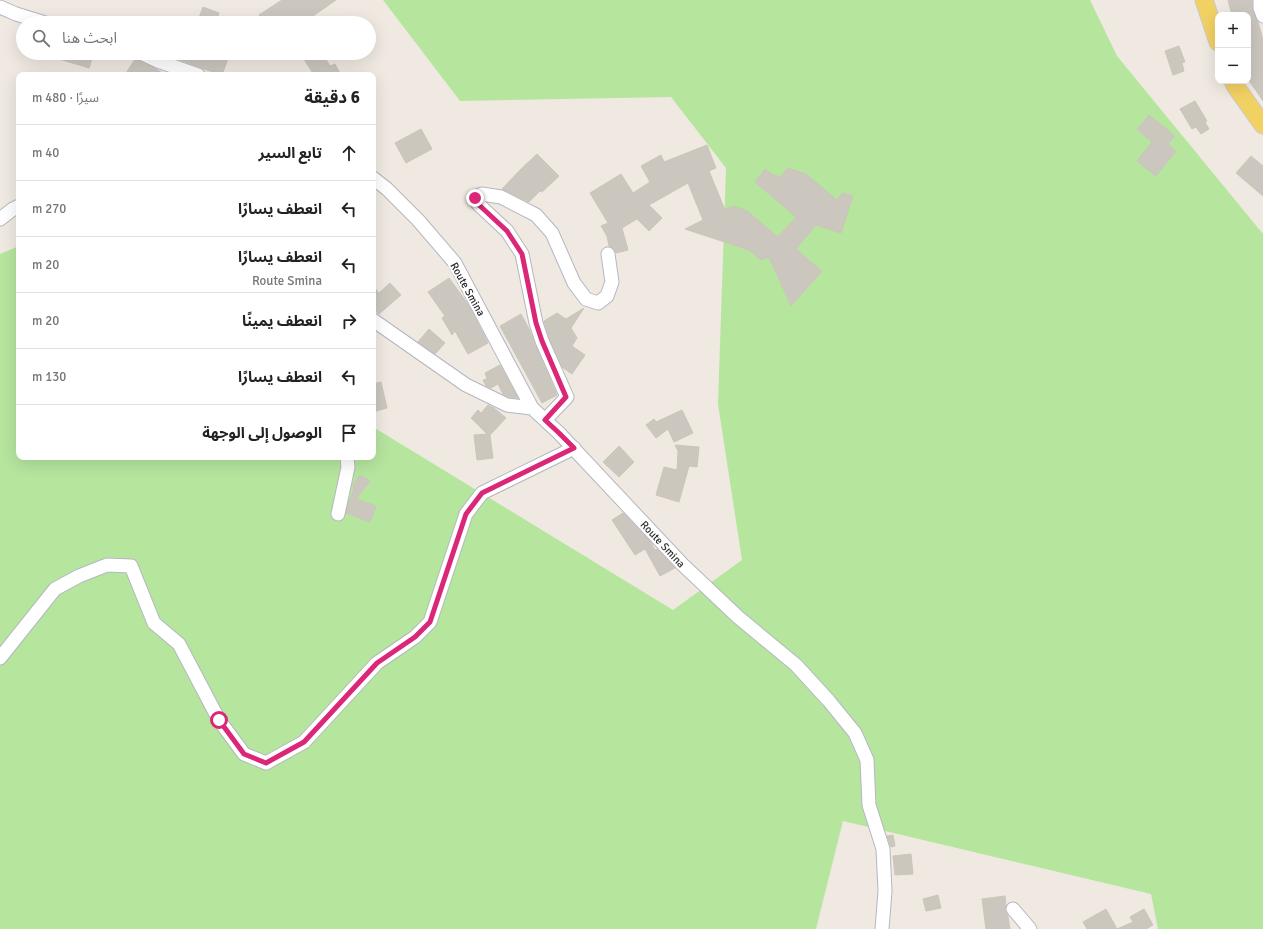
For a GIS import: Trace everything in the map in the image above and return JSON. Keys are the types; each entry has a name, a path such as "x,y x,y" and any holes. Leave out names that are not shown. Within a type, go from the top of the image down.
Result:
{"main road":[{"path":"1204,0 1215,33"},
{"path":"1235,84 1263,125"}],"street":[{"path":"1260,0 1260,8 1263,16"},
{"path":"0,7 22,16"},
{"path":"156,60 189,72"},
{"name":"Route Smina","path":"376,180 387,189 418,220 456,263 532,408 574,448 682,564 738,617 796,665 829,701 855,733 867,760 869,805 883,849 885,891 882,929"},
{"path":"545,420 566,397 542,341 536,323 522,254 507,231 478,204 475,198 482,194 501,197 536,214 552,233 574,282 586,300 598,303 607,296 612,282 608,254"},
{"path":"0,219 16,208"},
{"path":"376,322 466,385 508,405 532,408"},
{"path":"0,658 55,589 79,576 107,565 131,566 154,622 179,644 219,720 244,754 266,763 304,742 377,663 415,637 430,622 466,514 482,493 574,448"},
{"path":"338,514 348,467 347,460"},
{"path":"1013,909 1030,929"}],"green space":[{"path":"383,0 1090,0 1117,56 1263,234 1263,929 1158,929 1151,894 843,821 816,929 0,929 0,254 16,247 16,460 376,460 376,429 673,610 742,560 718,404 726,168 671,97 460,101"}],"building":[{"path":"282,0 336,0 313,16 259,15"},
{"path":"1228,0 1252,0 1253,11 1263,40 1263,101 1251,83 1251,12 1231,12"},
{"path":"203,7 219,13 218,16 200,16"},
{"path":"1179,46 1185,62 1182,63 1184,71 1173,75 1165,51"},
{"path":"63,60 92,60 89,68"},
{"path":"134,60 137,60 161,72 127,72"},
{"path":"180,60 227,60 223,72 213,72"},
{"path":"304,60 326,60 330,66 335,64 339,72 312,72"},
{"path":"1195,101 1207,121 1205,122 1209,129 1201,134 1196,127 1192,129 1180,109"},
{"path":"1149,115 1175,136 1168,144 1176,151 1156,176 1137,161 1152,142 1137,129"},
{"path":"421,129 432,149 406,163 395,143"},
{"path":"707,145 716,168 709,171 725,210 734,206 747,211 778,237 796,217 755,182 765,169 771,174 780,177 788,168 806,174 837,200 843,193 853,196 841,233 816,225 796,249 822,271 791,306 769,257 761,260 749,250 685,229 703,220 688,183 649,205 662,218 649,231 637,219 622,228 628,250 616,253 614,249 609,246 607,236 601,226 608,223 590,193 621,174 633,193 650,182 641,166 661,155 664,162"},
{"path":"537,154 559,176 529,202 502,189 520,170"},
{"path":"1251,156 1263,166 1263,196 1236,173"},
{"path":"449,278 468,304 488,343 468,354 455,331 452,335 442,318 445,316 428,292"},
{"path":"390,283 401,295 379,314 376,312 376,290 379,293"},
{"path":"584,308 571,328 577,338 572,346 585,355 572,374 562,367 549,338 544,321 557,313 566,319"},
{"path":"521,314 529,329 557,395 542,403 500,326"},
{"path":"429,329 445,343 435,354 418,342"},
{"path":"500,365 518,398 509,397 503,394 498,384 491,388 486,386 483,380 487,379 485,373"},
{"path":"381,382 387,408 376,411 376,383"},
{"path":"488,405 506,418 490,435 493,458 477,460 474,435 487,434 471,418 478,410 481,413"},
{"path":"682,410 693,433 674,442 668,429 656,438 646,425 654,419 656,422"},
{"path":"675,445 699,447 697,467 689,466 679,502 656,495 664,467 677,470 678,451"},
{"path":"619,446 634,462 619,477 603,462"},
{"path":"360,475 370,481 356,499 376,506 370,522 346,513 354,488 352,486"},
{"path":"623,513 650,541 655,550 657,549 675,568 660,576 645,549 635,555 612,520"},
{"path":"893,835 895,846 891,847 887,836"},
{"path":"911,854 913,874 895,875 893,856"},
{"path":"938,895 941,908 926,911 923,899"},
{"path":"1005,896 1005,910 1008,916 1010,929 986,929 982,899"},
{"path":"1106,909 1117,929 1087,929 1083,922"},
{"path":"1144,909 1153,925 1146,929 1117,929 1133,922 1130,917"}],"route":[{"path":"219,720 244,754 266,763 304,742 377,663 415,637 430,622 466,514 482,493 574,448 545,420 566,397 542,341 536,323 522,254 507,231 478,204 475,198"}]}
